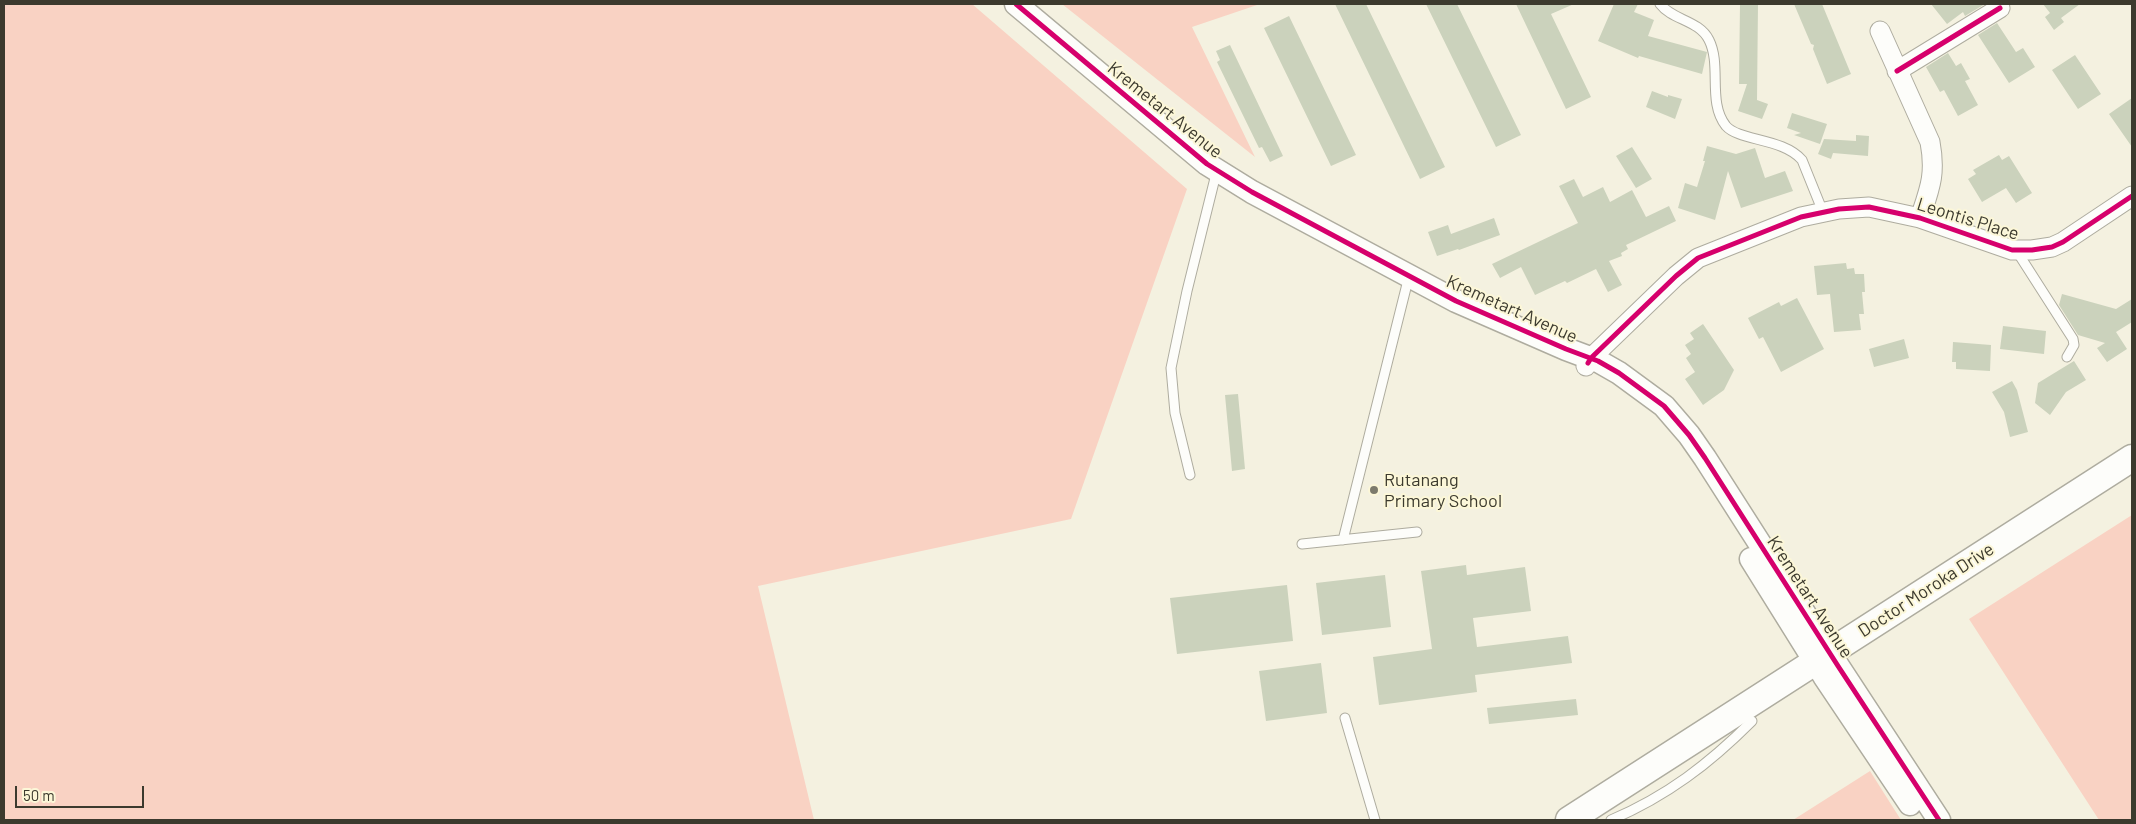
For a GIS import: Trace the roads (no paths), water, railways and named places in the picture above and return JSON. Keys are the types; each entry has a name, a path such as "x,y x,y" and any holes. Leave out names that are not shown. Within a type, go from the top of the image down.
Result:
{"main road":[{"name":"Doctor Moroka Drive","path":"1598,820 1752,721 1826,664 2132,458"},
{"name":"Doctor Moroka Drive","path":"1569,820 2132,477"}],"street":[{"name":"Kremetart Avenue","path":"1016,4 1175,138 1217,170 1252,192 1456,301 1566,349 1588,362 1649,410 1668,432 1826,664 1939,820"},
{"path":"1898,71 2000,8"},
{"path":"1880,31 1930,142 1934,162 1930,189 1920,218"},
{"name":"Leontis Place","path":"1588,362 1676,276 1698,258 1801,217 1839,209 1869,207 1920,218 2016,250 2032,250 2058,244 2132,196"},
{"name":"Kremetart Avenue","path":"1826,664 1921,820"}],"lane":[{"path":"1660,4 1666,10 1700,29 1709,41 1715,69 1716,100 1720,116 1726,126 1734,132 1796,152 1802,160 1823,212"},
{"path":"1190,475 1174,413 1171,368 1187,292 1217,170"},
{"path":"2016,250 2073,339 2074,345 2067,357"},
{"path":"1343,540 1409,275"},
{"path":"1302,544 1417,532"},
{"path":"1345,718 1375,820"},
{"path":"1611,820 1664,793 1711,761 1752,721"}],"place":[{"name":"Rutanang Primary School","path":"1374,490"}]}
